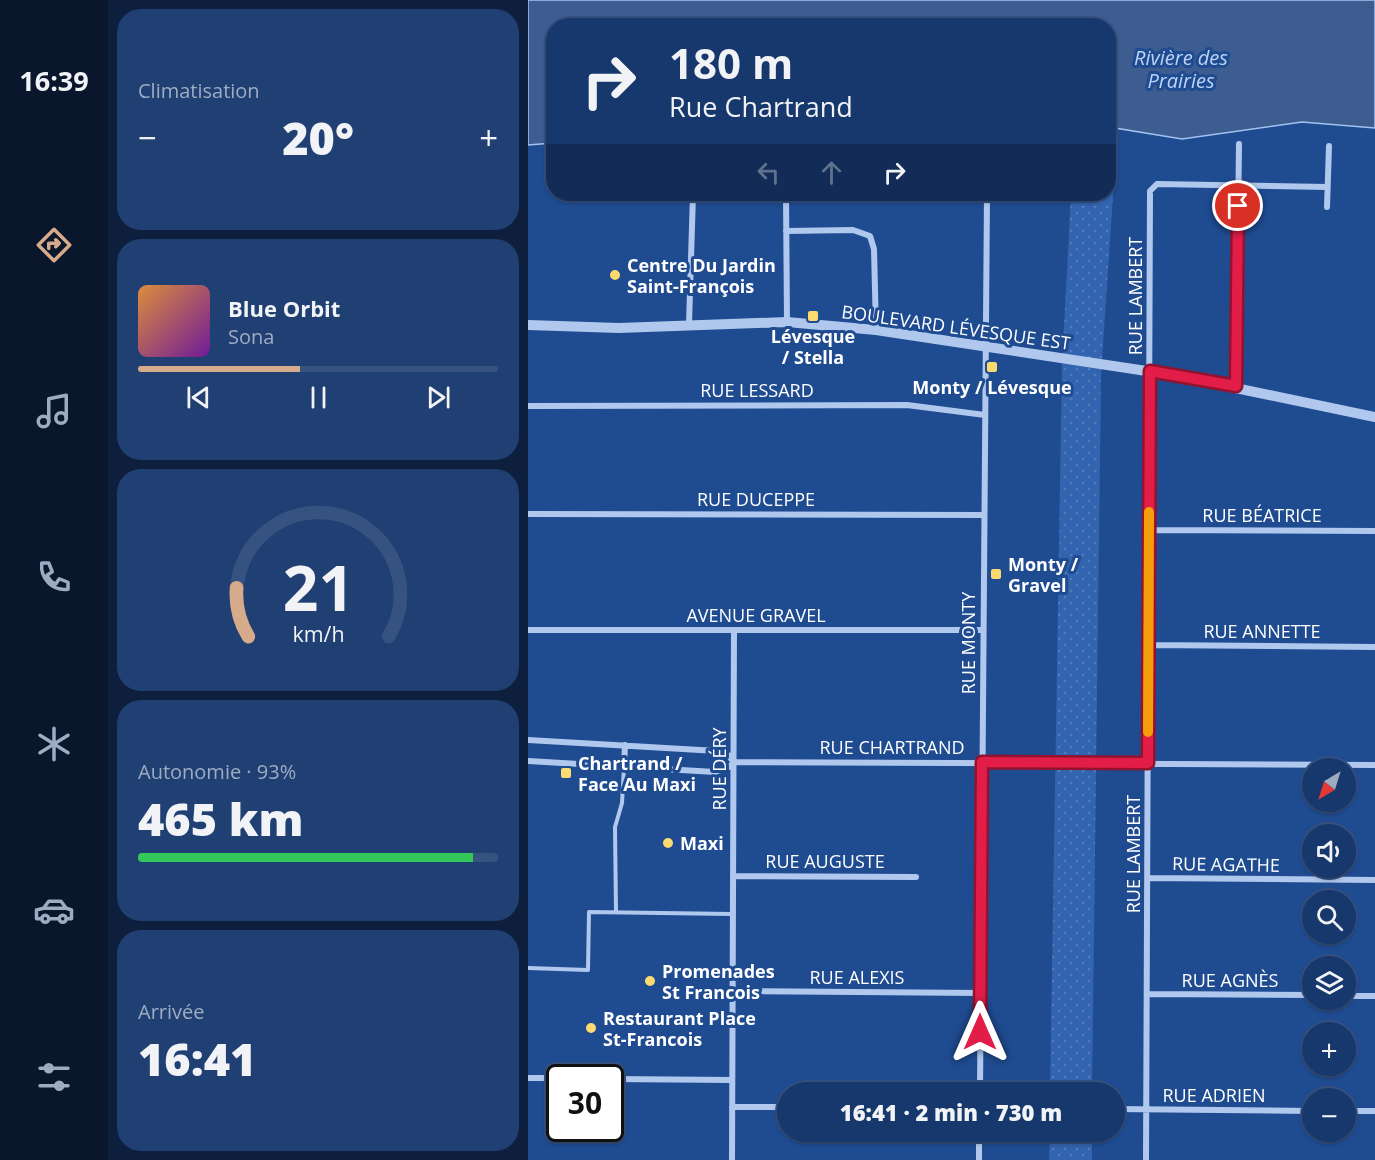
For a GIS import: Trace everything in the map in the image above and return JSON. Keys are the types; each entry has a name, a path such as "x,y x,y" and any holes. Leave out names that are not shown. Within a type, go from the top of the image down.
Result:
{"street":[{"path":"1236,386 1239,144"},
{"path":"1327,207 1329,146"},
{"name":"RUE LAMBERT","path":"1146,1160 1151,188 1157,184 1238,186"},
{"path":"1238,186 1327,187"},
{"path":"689,324 693,201"},
{"path":"786,201 787,322"},
{"name":"RUE MONTY","path":"980,1082 987,201"},
{"path":"786,231 853,230 870,236 874,249 876,330"},
{"name":"BOULEVARD LÉVESQUE EST","path":"528,326 620,327 787,322 876,330 1150,371 1236,386 1375,417"},
{"name":"RUE LESSARD","path":"528,406 907,405 985,415"},
{"name":"RUE DUCEPPE","path":"528,514 984,515"},
{"name":"RUE BÉATRICE","path":"1149,530 1375,531"},
{"name":"AVENUE GRAVEL","path":"528,630 983,630"},
{"name":"RUE DÉRY","path":"732,1160 734,630"},
{"name":"RUE ANNETTE","path":"1149,645 1375,647"},
{"name":"RUE CHARTRAND","path":"528,740 717,751 728,755 734,762"},
{"path":"624,767 625,745"},
{"name":"RUE CHARTRAND","path":"528,761 715,772 722,771 734,762 1375,765"},
{"name":"RUE AUGUSTE","path":"733,876 916,877"},
{"name":"RUE AGATHE","path":"1148,878 1375,880"},
{"name":"RUE ALEXIS","path":"733,991 981,993"},
{"name":"RUE AGNÈS","path":"1147,994 1302,995"},
{"path":"1356,996 1375,996"},
{"path":"528,1078 546,1078"},
{"path":"624,1079 732,1080"},
{"path":"732,1107 777,1107"},
{"name":"RUE ADRIEN","path":"1125,1109 1302,1111"},
{"path":"1356,1111 1375,1111"},
{"path":"979,1160 980,1142"}],"lane":[{"path":"616,912 615,827 622,804 624,767"},
{"path":"528,969 588,970 589,912 733,914"}],"shaded area":[{"path":"1071,201 1113,201 1101,375 1092,1082 1050,1082 1062,365"},
{"path":"1050,1142 1092,1142 1092,1160 1049,1160"}],"water":[{"name":"Rivière des Prairies","path":"528,0 1375,0 1375,128 1302,122 1182,139 1116,128 1116,18 546,18 546,144 528,145"}],"slow traffic":[{"path":"1148,732 1149,512"}],"place":[{"name":"Centre Du Jardin Saint-François","path":"615,275"},
{"name":"Lévesque / Stella","path":"813,316"},
{"name":"Monty / Lévesque","path":"992,367"},
{"name":"Monty / Gravel","path":"996,574"},
{"name":"Chartrand / Face Au Maxi","path":"566,773"},
{"name":"Maxi","path":"668,843"},
{"name":"Promenades St Francois","path":"650,981"},
{"name":"Restaurant Place St-Francois","path":"591,1028"}],"route":[{"path":"980,1032 982,762 1148,763 1150,371 1236,386 1238,206"}]}
